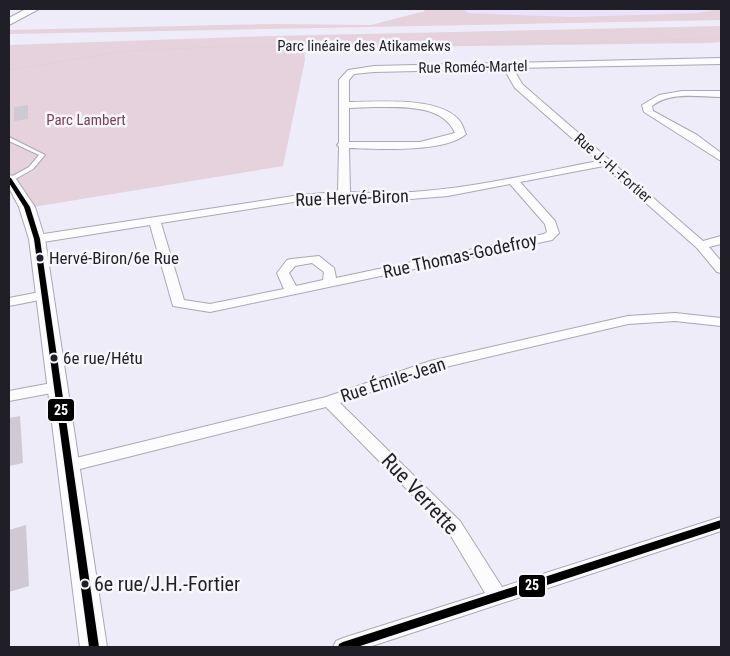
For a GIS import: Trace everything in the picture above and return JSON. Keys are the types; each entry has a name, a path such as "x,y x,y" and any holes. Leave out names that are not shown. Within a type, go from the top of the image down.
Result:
{"street":[{"path":"9,17 26,9"},
{"path":"9,22 34,9"},
{"name":"Rue Roméo-Martel","path":"344,195 342,145 344,80 351,72 721,61"},
{"name":"Rue J.-H.-Fortier","path":"507,66 518,86 701,245 721,269"},
{"path":"721,94 676,95 658,98 646,105 649,112 693,137 721,158"},
{"path":"342,145 397,147 452,139 461,134 460,127 450,114 428,106 344,105"},
{"name":"Rue Hervé-Biron","path":"37,239 300,198 344,195 386,198 448,193 607,162"},
{"path":"9,179 22,195 32,217 37,239 94,647"},
{"name":"Rue Thomas-Godefroy","path":"156,221 178,302 210,308 548,237 553,233 551,223 513,181"},
{"path":"701,245 721,240"},
{"path":"292,292 283,273 290,263 315,259 330,271 330,284"},
{"path":"9,302 44,295"},
{"name":"Rue Émile-Jean","path":"68,466 329,400 430,366 628,320 675,317 721,322"},
{"path":"9,396 57,387"},
{"name":"Rue Verrette","path":"329,400 454,526 498,597"},
{"path":"343,647 721,524"}],"lane":[{"path":"9,139 42,155 31,168 9,179"}],"path":[{"name":"Parc linéaire des Atikamekws","path":"9,70 151,50 330,44 462,45 721,38"}],"shaded area":[{"path":"465,9 719,9 697,13 572,17 467,13"}],"green space":[{"path":"423,9 465,9 467,13 572,17 697,13 721,9 721,20 9,34 9,30 269,24 371,25 425,11"},
{"name":"Parc Lambert","path":"721,26 721,42 707,43 304,48 305,60 283,166 33,207 9,176 9,45 272,36"}],"building":[{"path":"28,105 28,119 14,121 14,107"},
{"path":"20,416 23,463 9,466 9,418"},
{"path":"26,525 29,586 9,592 9,530"}],"transit line":[{"name":"25","path":"9,179 27,207 37,239 94,647"},
{"name":"25","path":"343,647 721,524"}],"place":[{"name":"Hervé-Biron/6e Rue","path":"40,258"},
{"name":"6e rue/Hétu","path":"54,358"},
{"name":"6e rue/J.H.-Fortier","path":"85,584"}]}
